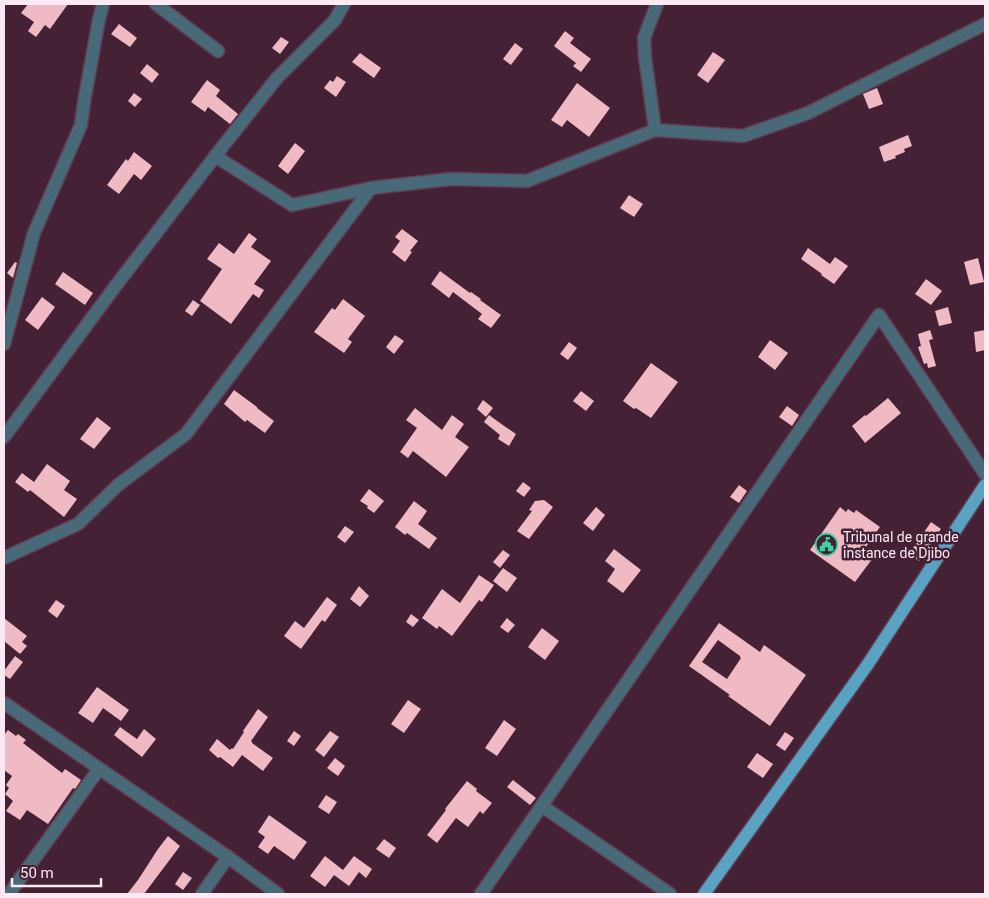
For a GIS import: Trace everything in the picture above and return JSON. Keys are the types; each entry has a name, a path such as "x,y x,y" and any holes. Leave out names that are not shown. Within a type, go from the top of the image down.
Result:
{"main road":[{"path":"704,894 868,664 985,485"}],"street":[{"path":"4,344 34,233 81,125 103,4"},
{"path":"156,4 218,51"},
{"path":"4,437 114,288 215,156 277,78 335,20 344,4"},
{"path":"655,130 644,38 657,4"},
{"path":"215,156 292,205 371,188 451,179 527,181 655,130 743,136 808,113 985,24"},
{"path":"4,558 78,524 118,485 186,434 371,188"},
{"path":"482,894 880,315 985,474"},
{"path":"4,703 228,857 278,894"},
{"path":"9,894 98,769"},
{"path":"542,806 670,894"},
{"path":"202,894 228,857"}],"building":[{"path":"28,4 68,4 50,29 45,25 36,37 28,31 34,22 21,13"},
{"path":"119,24 137,38 130,47 111,34"},
{"path":"565,31 574,38 570,43 591,59 581,72 573,66 576,63 554,46"},
{"path":"281,37 289,42 280,54 272,48"},
{"path":"515,43 523,49 511,65 503,59"},
{"path":"713,52 725,60 708,83 697,75"},
{"path":"360,53 381,68 374,78 352,62"},
{"path":"147,64 159,74 152,83 140,73"},
{"path":"337,76 346,82 336,97 324,88 330,80 333,82"},
{"path":"207,80 220,90 216,96 238,114 230,124 208,107 205,112 191,102"},
{"path":"577,83 610,108 589,137 567,120 562,127 551,120"},
{"path":"877,88 883,104 869,109 863,94"},
{"path":"134,93 142,99 135,107 128,101"},
{"path":"908,135 912,146 904,149 905,152 895,156 896,158 884,162 879,147"},
{"path":"295,143 305,151 288,174 278,166"},
{"path":"134,152 152,166 141,180 134,174 119,194 107,185 126,159 128,161"},
{"path":"629,195 643,204 634,217 620,208"},
{"path":"402,229 418,241 410,251 412,252 405,262 392,252 400,241 395,237"},
{"path":"249,233 257,239 251,247 271,261 254,284 264,290 259,298 253,294 231,324 200,301 222,269 207,259 219,243 234,254"},
{"path":"808,248 830,264 835,257 848,266 834,284 801,259"},
{"path":"978,258 984,282 970,285 964,262"},
{"path":"15,262 17,263 13,278 7,273"},
{"path":"440,271 501,315 491,328 478,319 482,314 453,292 449,298 431,284"},
{"path":"63,272 93,293 85,305 55,284"},
{"path":"926,279 942,291 931,305 915,294"},
{"path":"42,297 55,307 38,330 25,320"},
{"path":"343,299 365,316 348,339 352,342 344,353 314,332 332,308 335,310"},
{"path":"193,300 200,305 192,316 185,311"},
{"path":"948,307 952,323 939,326 935,311"},
{"path":"930,330 933,339 929,340 936,366 928,368 927,363 924,364 918,347 921,346 918,334"},
{"path":"985,330 985,350 976,352 974,332"},
{"path":"395,335 404,341 394,354 386,347"},
{"path":"770,340 788,353 775,370 758,357"},
{"path":"569,342 577,348 568,360 560,354"},
{"path":"651,363 678,382 651,418 623,401"},
{"path":"234,390 274,421 265,433 247,420 245,422 224,404"},
{"path":"581,391 594,401 586,411 573,401"},
{"path":"888,398 901,413 865,443 852,426"},
{"path":"483,400 493,408 486,417 477,409"},
{"path":"787,406 799,415 792,426 779,417"},
{"path":"415,408 442,430 452,415 464,424 455,437 469,447 446,477 413,451 408,458 400,452 417,428 406,420"},
{"path":"489,415 516,434 509,446 498,439 500,435 484,422"},
{"path":"97,417 111,428 94,449 80,439"},
{"path":"47,464 70,481 64,490 77,499 64,517 30,490 28,492 15,482 22,473 34,482"},
{"path":"523,482 531,488 524,497 516,491"},
{"path":"739,485 747,491 739,503 730,497"},
{"path":"369,489 384,501 374,513 360,501"},
{"path":"544,500 553,507 529,539 517,531 532,511 529,510 535,501"},
{"path":"414,501 427,511 418,524 437,538 429,549 395,527"},
{"path":"596,507 605,515 593,531 583,523"},
{"name":"Tribunal de grande instance de Djibo","path":"840,507 846,512 848,509 854,513 856,510 880,527 863,551 873,558 855,582 810,550"},
{"path":"931,522 941,529 919,561 909,554"},
{"path":"345,526 354,532 345,543 337,537"},
{"path":"614,549 641,570 623,593 607,581 615,569 605,561"},
{"path":"503,550 510,555 500,568 493,562"},
{"path":"503,568 517,578 507,592 493,581"},
{"path":"479,575 494,585 482,602 479,600 452,636 439,626 437,629 422,618 442,589 460,603"},
{"path":"359,586 369,596 360,607 350,599"},
{"path":"327,597 337,605 325,622 322,620 301,649 284,636 295,621 304,628"},
{"path":"56,600 65,606 57,618 48,611"},
{"path":"411,614 419,620 413,627 406,622"},
{"path":"4,618 27,636 22,642 27,646 20,654 4,641"},
{"path":"507,618 515,625 508,633 500,627"},
{"path":"719,623 760,652 764,645 806,675 770,726 689,666","holes":["718,640 741,658 727,679 702,662"]},
{"path":"542,628 559,641 545,660 528,647"},
{"path":"15,656 23,662 10,679 4,675 4,671"},
{"path":"97,687 129,710 121,721 103,708 93,723 78,713"},
{"path":"408,700 421,709 404,733 391,724"},
{"path":"258,709 268,717 251,741 273,758 263,771 242,755 233,767 209,750 217,739 230,750 233,749"},
{"path":"504,720 516,729 497,756 485,748"},
{"path":"120,727 137,739 144,729 156,739 142,757 114,735"},
{"path":"8,730 26,740 23,743 62,773 65,769 81,780 75,789 73,788 48,824 27,810 20,820 6,811 13,801 5,794 9,788 6,785 12,776 4,770 4,735"},
{"path":"294,731 301,736 294,746 287,741"},
{"path":"330,731 339,737 324,757 315,750"},
{"path":"785,732 794,738 785,751 776,745"},
{"path":"757,753 773,764 763,778 747,767"},
{"path":"335,758 345,766 338,776 327,768"},
{"path":"513,780 536,798 530,805 507,787"},
{"path":"467,781 477,789 476,791 492,803 483,814 480,811 468,827 456,818 437,843 427,835"},
{"path":"326,795 337,802 329,814 318,807"},
{"path":"269,815 307,842 294,860 274,846 268,854 258,847 265,837 258,832"},
{"path":"168,836 180,846 144,894 127,894 138,880"},
{"path":"384,839 396,848 389,858 376,849"},
{"path":"325,856 343,870 354,856 372,869 366,878 359,872 349,886 334,875 325,887 310,876"},
{"path":"183,872 192,878 183,890 175,884"}],"place":[{"name":"Tribunal de grande instance de Djibo","path":"827,545"}]}
